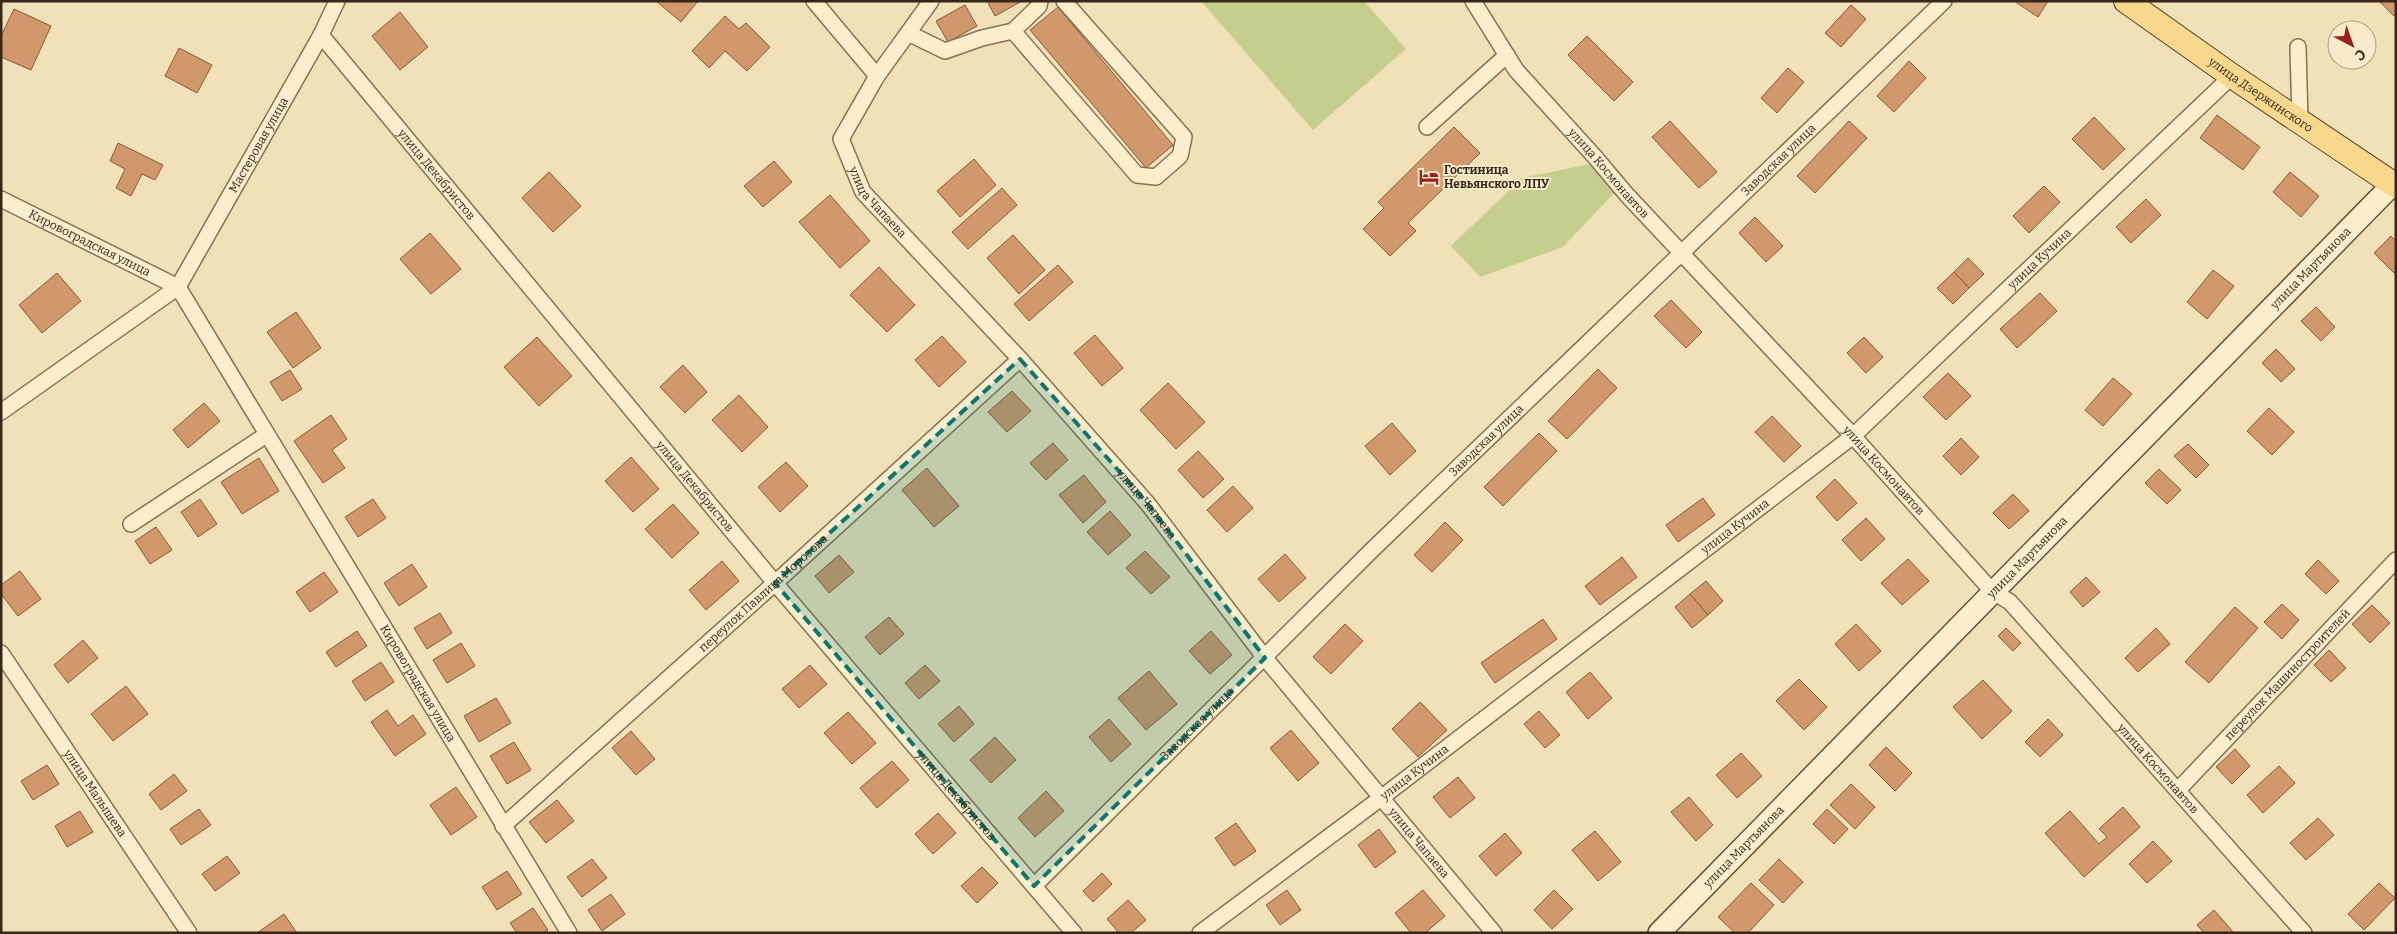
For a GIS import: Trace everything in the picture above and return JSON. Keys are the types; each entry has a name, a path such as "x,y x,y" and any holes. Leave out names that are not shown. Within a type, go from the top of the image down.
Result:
{"main road":[{"name":"улица Дзержинского","path":"2126,1 2232,76 2395,184"},
{"name":"улица Мартьянова","path":"1659,933 1992,591 2030,556 2395,184"}],"street":[{"name":"Мастеровая улица","path":"178,288 320,35 337,1"},
{"path":"814,1 877,76"},
{"name":"улица Чапаева","path":"931,1 877,76 841,139 863,192 1020,359 1148,504 1266,658 1494,933"},
{"path":"908,34 945,51 982,38 1013,31 1039,6 1040,1"},
{"path":"1013,31 1137,175 1156,177 1180,156 1184,137 1064,1"},
{"name":"улица Космонавтов","path":"1473,1 1516,70 1627,195 1683,252 1853,436 1992,591 2010,602 2304,933"},
{"name":"Заводская улица","path":"1034,886 1373,550 1944,1"},
{"name":"улица Декабристов","path":"320,35 775,583 1074,933"},
{"path":"2298,47 2300,121"},
{"path":"1427,127 1507,55"},
{"name":"улица Кучина","path":"1200,933 1381,798 1853,436 2232,76"},
{"name":"Кировоградская улица","path":"1,199 178,288 568,933"},
{"path":"1,412 178,288"},
{"name":"переулок Павлика Морозова","path":"503,826 775,583 1020,359"},
{"path":"131,524 266,434"},
{"name":"переулок Машиностроителей","path":"2178,790 2396,560"},
{"name":"улица Малышева","path":"1,653 189,933"}],"highlighted area":[{"path":"1020,359 1148,504 1265,658 1034,886 775,583"}],"green space":[{"path":"1201,1 1364,1 1406,49 1313,130"},
{"path":"1590,164 1615,192 1563,247 1480,277 1451,246 1522,178"}],"building":[{"path":"656,1 698,1 681,22"},
{"path":"987,1 1022,1 995,16"},
{"path":"2014,1 2048,1 2038,17"},
{"path":"2379,1 2396,1 2396,15 2394,16"},
{"path":"965,5 977,26 948,42 936,21"},
{"path":"1851,5 1866,19 1841,47 1825,33"},
{"path":"1058,7 1173,145 1146,168 1030,30"},
{"path":"14,9 51,26 31,70 1,57 1,36"},
{"path":"400,12 428,47 400,70 372,36"},
{"path":"725,16 739,29 746,23 770,47 747,71 725,51 709,68 692,51"},
{"path":"1587,36 1633,82 1614,101 1568,55"},
{"path":"179,48 212,65 197,93 165,76"},
{"path":"1909,61 1926,78 1894,112 1877,96"},
{"path":"1788,68 1804,82 1777,113 1761,98"},
{"path":"2217,115 2260,147 2243,170 2200,138"},
{"path":"2094,117 2125,149 2103,170 2072,139"},
{"path":"1670,121 1717,172 1699,188 1652,137"},
{"path":"1849,121 1867,138 1815,193 1797,176"},
{"name":"Гостиница Невьянского ЛПУ","path":"1454,127 1480,153 1408,223 1416,231 1390,256 1363,229 1384,208 1378,202"},
{"path":"118,143 163,165 155,180 142,174 131,196 116,188 125,169 110,161"},
{"path":"974,159 996,185 960,217 937,191"},
{"path":"774,161 792,182 763,207 744,186"},
{"path":"549,172 581,206 553,232 522,198"},
{"path":"2290,172 2319,196 2301,217 2273,192"},
{"path":"2044,186 2060,202 2029,233 2013,216"},
{"path":"1002,188 1017,205 968,249 952,232"},
{"path":"830,195 870,241 840,268 799,222"},
{"path":"2146,199 2161,215 2131,243 2116,227"},
{"path":"1755,217 1783,246 1766,262 1739,233"},
{"path":"430,233 461,269 431,294 400,259"},
{"path":"1013,235 1045,270 1019,294 987,258"},
{"path":"2391,236 2396,241 2396,275 2374,253"},
{"path":"1968,258 1984,274 1969,288 1954,272"},
{"path":"1058,265 1073,282 1029,321 1014,304"},
{"path":"879,267 915,305 887,332 850,295"},
{"path":"2213,270 2234,286 2207,319 2187,302"},
{"path":"1954,272 1969,288 1953,304 1937,288"},
{"path":"57,273 81,301 42,333 19,305"},
{"path":"2040,293 2057,311 2017,348 2000,329"},
{"path":"1671,300 1702,332 1686,348 1654,316"},
{"path":"2316,307 2335,327 2321,341 2301,321"},
{"path":"296,312 321,348 293,368 267,332"},
{"path":"1095,335 1123,368 1102,386 1074,353"},
{"path":"942,336 966,362 939,387 915,360"},
{"path":"537,337 572,376 539,406 504,367"},
{"path":"1864,337 1883,357 1866,373 1847,353"},
{"path":"2276,349 2295,369 2281,382 2262,363"},
{"path":"683,365 707,392 685,413 660,387"},
{"path":"1598,369 1617,388 1567,439 1548,421"},
{"path":"290,370 302,389 282,401 270,382"},
{"path":"1948,373 1971,396 1946,420 1923,397"},
{"path":"2113,378 2132,394 2103,426 2085,410"},
{"path":"1168,383 1205,422 1176,449 1140,410"},
{"path":"1012,391 1031,411 1007,432 988,412"},
{"path":"739,395 768,427 742,452 712,420"},
{"path":"204,403 220,421 188,448 173,430"},
{"path":"2269,408 2294,432 2272,455 2247,431"},
{"path":"331,415 347,439 332,450 345,468 323,483 294,441"},
{"path":"1772,416 1801,446 1784,462 1755,432"},
{"path":"1392,423 1416,451 1390,475 1365,446"},
{"path":"1539,433 1557,451 1503,506 1484,487"},
{"path":"1961,438 1979,457 1961,475 1943,456"},
{"path":"1053,443 1068,460 1046,480 1030,463"},
{"path":"2188,444 2209,465 2196,478 2174,456"},
{"path":"1198,451 1224,479 1203,498 1178,470"},
{"path":"631,457 659,489 633,512 605,481"},
{"path":"259,458 279,491 242,514 221,482"},
{"path":"786,462 808,486 780,512 758,487"},
{"path":"927,468 959,506 934,527 902,490"},
{"path":"2159,469 2181,490 2167,504 2145,483"},
{"path":"1084,475 1106,502 1083,523 1059,495"},
{"path":"1835,479 1857,503 1837,521 1816,497"},
{"path":"1233,486 1253,508 1227,532 1207,510"},
{"path":"2013,494 2029,511 2009,529 1993,513"},
{"path":"1703,498 1715,515 1678,542 1666,525"},
{"path":"200,499 217,524 198,537 181,512"},
{"path":"373,499 386,518 358,537 345,517"},
{"path":"673,504 699,533 672,558 645,529"},
{"path":"1110,511 1131,535 1108,555 1087,532"},
{"path":"1866,518 1885,539 1861,561 1842,540"},
{"path":"1445,522 1463,540 1432,572 1414,555"},
{"path":"156,527 172,550 150,564 135,541"},
{"path":"1145,551 1170,577 1151,594 1126,568"},
{"path":"1285,554 1306,578 1279,602 1258,579"},
{"path":"839,555 854,572 829,593 815,576"},
{"path":"1622,557 1637,577 1600,605 1585,586"},
{"path":"1908,559 1929,581 1902,605 1881,583"},
{"path":"2318,560 2339,581 2326,594 2305,574"},
{"path":"722,561 739,581 706,610 689,590"},
{"path":"412,564 427,587 399,606 384,583"},
{"path":"20,571 41,599 18,616 1,594 1,585"},
{"path":"324,572 338,592 310,612 296,592"},
{"path":"2086,577 2100,592 2083,607 2070,592"},
{"path":"1706,581 1723,601 1708,615 1690,594"},
{"path":"1690,594 1708,615 1692,628 1675,607"},
{"path":"2282,604 2299,620 2282,639 2264,622"},
{"path":"2372,605 2390,623 2370,643 2352,624"},
{"path":"2235,607 2258,628 2209,683 2185,662"},
{"path":"440,613 452,633 427,649 414,628"},
{"path":"889,617 904,634 880,655 865,637"},
{"path":"1543,619 1557,639 1495,683 1481,663"},
{"path":"1345,624 1363,641 1331,674 1313,657"},
{"path":"1856,624 1881,651 1859,671 1835,644"},
{"path":"2006,628 2021,643 2013,651 1998,636"},
{"path":"2156,628 2170,644 2138,672 2125,658"},
{"path":"357,631 367,646 336,667 326,652"},
{"path":"1211,631 1232,655 1210,674 1189,651"},
{"path":"83,640 98,658 68,683 54,665"},
{"path":"461,643 475,666 447,683 433,660"},
{"path":"2329,650 2346,668 2331,682 2314,665"},
{"path":"381,662 394,682 365,701 352,681"},
{"path":"810,665 827,684 799,708 782,689"},
{"path":"925,665 940,681 919,699 905,683"},
{"path":"1149,671 1177,704 1146,730 1118,698"},
{"path":"1590,672 1612,698 1588,719 1566,692"},
{"path":"1799,679 1827,707 1804,730 1776,701"},
{"path":"1983,680 2012,711 1982,739 1953,707"},
{"path":"126,686 148,714 113,741 91,714"},
{"path":"496,698 511,723 479,742 464,716"},
{"path":"1420,702 1447,730 1418,757 1392,729"},
{"path":"959,706 974,724 954,742 938,724"},
{"path":"387,710 398,726 413,715 426,734 395,756 371,722"},
{"path":"1539,711 1560,735 1545,748 1524,724"},
{"path":"848,712 876,743 852,764 824,733"},
{"path":"1109,719 1131,744 1111,762 1089,737"},
{"path":"2048,719 2063,735 2040,757 2025,742"},
{"path":"1291,730 1319,763 1298,781 1270,748"},
{"path":"631,731 655,759 636,775 612,748"},
{"path":"995,737 1016,760 991,783 970,760"},
{"path":"514,742 531,770 507,784 490,756"},
{"path":"1886,747 1912,773 1895,791 1869,765"},
{"path":"2235,749 2250,766 2232,784 2216,767"},
{"path":"1741,753 1762,776 1737,798 1716,775"},
{"path":"892,761 909,780 877,808 860,788"},
{"path":"47,765 59,784 33,800 21,781"},
{"path":"2279,766 2295,783 2263,813 2247,795"},
{"path":"174,774 187,791 161,810 149,794"},
{"path":"1458,777 1475,798 1450,818 1433,797"},
{"path":"1851,784 1875,807 1855,829 1830,805"},
{"path":"456,787 477,817 451,835 430,805"},
{"path":"1046,791 1064,811 1035,837 1018,818"},
{"path":"1689,797 1713,825 1696,841 1671,812"},
{"path":"557,800 574,821 546,843 529,822"},
{"path":"2123,807 2140,827 2084,877 2045,833 2070,811 2099,844 2107,837 2099,829"},
{"path":"199,809 211,825 181,845 170,829"},
{"path":"1827,809 1848,829 1834,844 1813,824"},
{"path":"80,811 93,832 67,847 55,826"},
{"path":"938,813 956,833 933,854 915,834"},
{"path":"2318,818 2334,835 2306,860 2290,843"},
{"path":"1236,823 1256,851 1234,866 1215,838"},
{"path":"1379,829 1396,852 1375,868 1358,845"},
{"path":"1595,831 1621,862 1598,881 1572,850"},
{"path":"1505,833 1522,853 1496,876 1479,856"},
{"path":"2153,841 2172,861 2147,883 2129,864"},
{"path":"227,856 240,873 215,891 202,874"},
{"path":"592,859 607,878 582,897 567,877"},
{"path":"1779,859 1803,882 1783,903 1759,880"},
{"path":"982,867 998,883 977,903 961,886"},
{"path":"507,871 522,894 497,910 482,887"},
{"path":"1102,873 1112,884 1093,902 1083,891"},
{"path":"1751,883 1774,905 1748,933 1735,933 1718,917"},
{"path":"2379,883 2395,898 2364,930 2348,914"},
{"path":"1287,890 1301,910 1280,925 1266,905"},
{"path":"1423,890 1445,916 1425,933 1411,933 1395,913"},
{"path":"1554,890 1573,909 1552,929 1534,910"},
{"path":"611,894 625,914 602,931 588,910"},
{"path":"1128,900 1146,920 1131,933 1119,933 1107,919"},
{"path":"533,908 548,930 543,933 517,933 510,923"},
{"path":"2214,910 2234,933 2204,933 2197,925"},
{"path":"284,914 297,933 257,933"}],"place":[{"name":"Гостиница Невьянского ЛПУ","path":"1429,177"}]}
